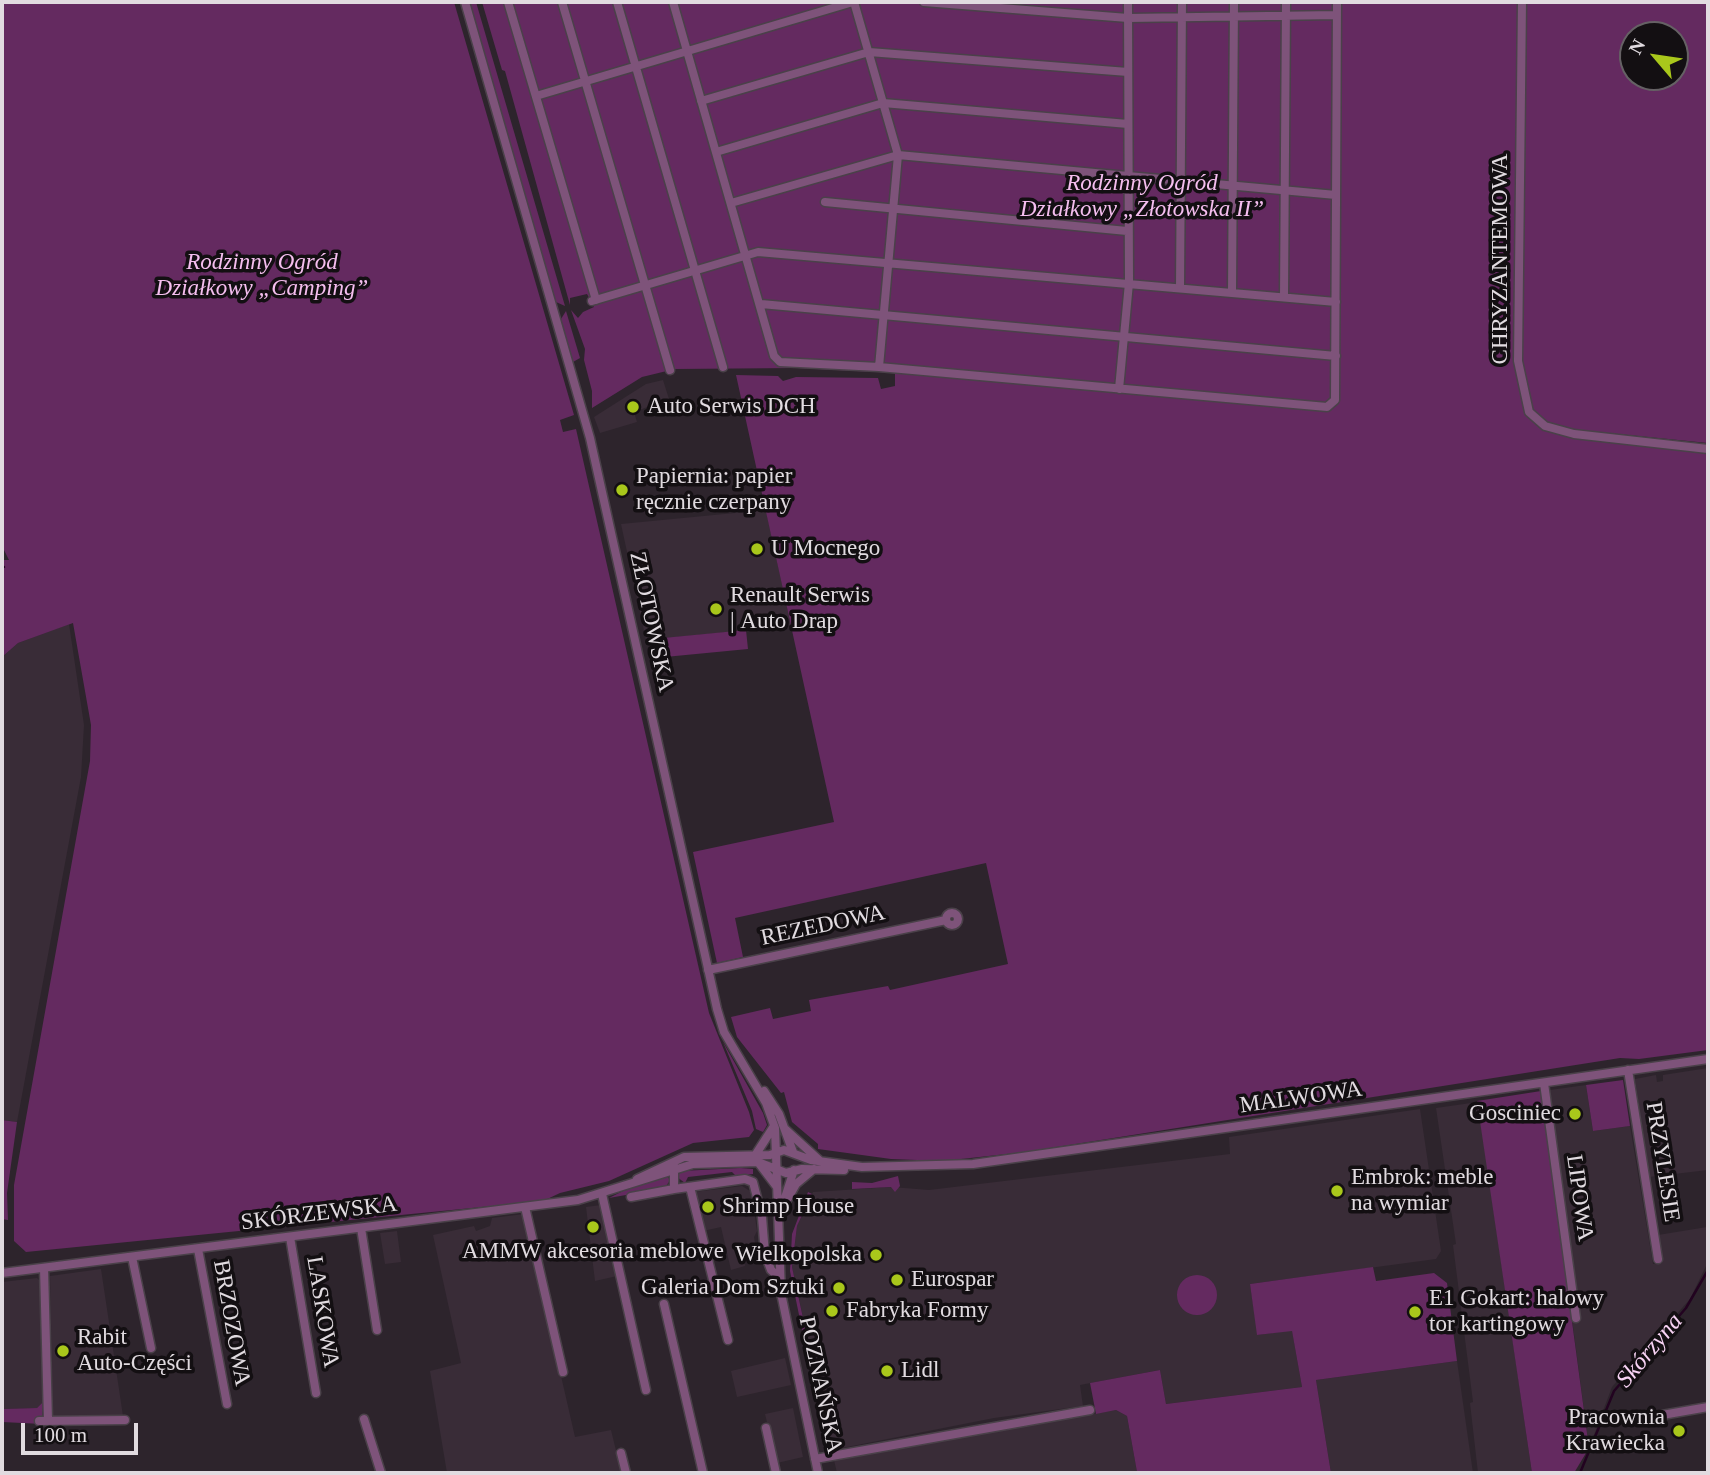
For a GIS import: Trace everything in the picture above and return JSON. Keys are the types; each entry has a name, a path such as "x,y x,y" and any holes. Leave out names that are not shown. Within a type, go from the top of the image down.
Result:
{"street":[{"name":"ZŁOTOWSKA","path":"465,2 587,425 719,1019 734,1049 772,1102 778,1127 777,1154"},
{"path":"508,2 594,301 758,252 1336,302"},
{"path":"562,2 643,286 670,370"},
{"path":"617,2 723,367"},
{"path":"675,2 774,356 780,362 879,367 1327,407 1335,400 1337,2"},
{"path":"536,96 854,2 898,155 879,367"},
{"path":"924,2 1128,18 1337,15"},
{"path":"1119,389 1129,283 1128,2"},
{"path":"1180,288 1182,2"},
{"path":"1231,292 1234,2"},
{"path":"1284,297 1286,2"},
{"name":"CHRYZANTEMOWA","path":"1522,2 1518,361 1529,412 1545,426 1574,434 1708,449"},
{"path":"701,101 869,52 1128,72"},
{"path":"716,152 883,103 1128,124"},
{"path":"731,204 898,155 1336,195"},
{"path":"825,202 1127,231"},
{"path":"761,304 1336,356"},
{"name":"REZEDOWA","path":"708,970 946,920"},
{"name":"MALWOWA","path":"793,1171 814,1169 875,1172 1010,1159 1708,1059"},
{"name":"PRZYLESIE","path":"1629,1070 1658,1259"},
{"name":"LIPOWA","path":"1544,1083 1576,1318"},
{"name":"ZŁOTOWSKA","path":"778,1127 794,1154"},
{"path":"777,1183 757,1158 778,1127 822,1162"},
{"path":"779,1218 797,1162 794,1154 787,1150 777,1154 774,1161 777,1169 784,1173 793,1171"},
{"name":"SKÓRZEWSKA","path":"2,1273 526,1207 602,1194 674,1164 710,1163 777,1154"},
{"name":"MALWOWA","path":"794,1154 822,1162 899,1169"},
{"name":"SKÓRZEWSKA","path":"757,1158 777,1169"},
{"path":"674,1164 674,1189"},
{"name":"POZNAŃSKA","path":"777,1169 780,1278 818,1473"},
{"path":"779,1218 793,1188 814,1169"},
{"path":"631,1196 745,1179 752,1182 762,1217 765,1254 771,1270 780,1278"},
{"path":"690,1186 728,1340"},
{"path":"602,1194 646,1390"},
{"path":"526,1207 563,1372"},
{"path":"361,1228 377,1330"},
{"name":"LASKOWA","path":"290,1237 316,1393"},
{"name":"BRZOZOWA","path":"198,1249 226,1404"},
{"path":"132,1257 151,1348"},
{"path":"44,1268 44,1420 125,1420"},
{"path":"664,1304 703,1473"},
{"path":"1638,1415 1645,1418 1708,1408"},
{"path":"815,1459 1090,1410"},
{"path":"364,1419 381,1473"},
{"path":"766,1428 776,1473"},
{"path":"621,1453 626,1473"}],"shaded area":[{"name":"Auto Serwis DCH","path":"663,380 669,399 634,412 637,422 600,433 594,417 646,384"},
{"path":"766,510 791,626 646,640 621,524"},
{"path":"69,624 84,725 81,777 17,1122 2,1120 2,657 18,643"},
{"path":"1708,1068 1708,1170 1649,1177 1635,1079 1656,1075 1657,1082 1663,1081 1663,1075"},
{"path":"1586,1085 1593,1131 1630,1126 1653,1264 1662,1263 1658,1235 1707,1227 1708,1239 1708,1262 1690,1299 1612,1387 1589,1448 1572,1319 1579,1318 1550,1090"},
{"path":"1478,1102 1532,1473 1478,1473 1470,1403 1473,1402 1453,1245 1456,1244 1436,1108"},
{"path":"1420,1109 1441,1251 1436,1259 1250,1284 1258,1335 1292,1330 1302,1387 1166,1404 1160,1370 1080,1385 1083,1406 994,1418 832,1450 792,1267 797,1226 813,1192 892,1187 929,1190 1230,1154 1229,1137"},
{"path":"742,1186 750,1191 757,1231 754,1237 757,1255 744,1258 745,1266 731,1270 721,1227 703,1231 694,1192"},
{"path":"601,1205 617,1276 595,1281 586,1207"},
{"path":"524,1214 575,1437 611,1430 621,1471 447,1473 430,1371 461,1363 433,1235 474,1226 476,1231 490,1226 492,1218"},
{"path":"397,1231 401,1262 385,1264 380,1233"},
{"path":"101,1269 123,1416 53,1417 50,1276"},
{"path":"37,1278 40,1281 43,1402 37,1408 2,1409 2,1282"},
{"path":"785,1358 791,1385 737,1397 731,1371"},
{"path":"1457,1361 1473,1473 1331,1473 1316,1380"},
{"path":"793,1408 803,1457 777,1463 765,1414"},
{"path":"1116,1410 1127,1416 1137,1472 837,1473 834,1460"}],"green space":[{"name":"Rodzinny Ogród Działkowy „Camping”","path":"2,2 454,2 574,415 560,420 563,432 576,429 709,1013 749,1112 754,1130 749,1137 693,1143 609,1181 560,1193 543,1201 26,1252 14,1241 14,1185 90,761 91,725 73,623 18,643 2,657 2,560 9,560 2,546"},
{"path":"468,2 476,2 565,306 556,302"},
{"name":"Rodzinny Ogród Działkowy „Złotowska II”","path":"482,2 1708,2 1708,443 1578,430 1576,438 1708,454 1708,1050 1639,1059 1620,1058 1025,1152 943,1161 891,1159 818,1149 818,1144 792,1122 784,1092 781,1093 737,1037 731,1017 770,1008 773,1019 811,1011 809,1000 888,986 890,990 1008,964 986,863 735,918 743,957 717,963 693,852 834,822 736,375 778,376 783,381 796,377 878,378 881,389 895,386 895,373 797,368 675,369 642,377 592,408 592,391 584,360 585,349 571,310 578,318 583,312 594,307 587,294 570,298 570,305 505,71 502,70"},
{"path":"566,311 580,358 573,362 561,319"},
{"path":"746,630 748,649 665,657 663,638"},
{"path":"723,1042 763,1113 767,1125 763,1132 756,1129 752,1111"},
{"path":"1623,1080 1630,1126 1593,1131 1586,1085"},
{"path":"1541,1091 1589,1448 1574,1473 1532,1473 1477,1101"},
{"path":"2,1120 17,1122 7,1193 8,1220 2,1219"},
{"path":"753,1169 753,1174 736,1176 732,1172 688,1177 685,1183 677,1177 681,1171"},
{"path":"666,1175 670,1180 665,1188 609,1198 643,1181"},
{"path":"898,1176 900,1186 895,1192 891,1187 852,1189 852,1182 872,1183"},
{"path":"808,1192 812,1194 797,1226 792,1267 808,1341 815,1343 806,1349 790,1271 792,1234"},
{"path":"1373,1267 1376,1281 1434,1273 1447,1283 1457,1361 1316,1380 1331,1473 1130,1473 1137,1472 1127,1416 1116,1410 1096,1414 1090,1383 1160,1370 1166,1404 1302,1387 1292,1331 1257,1335 1250,1284"},
{"path":"1197,1275 1211,1281 1217,1295 1211,1309 1197,1315 1183,1309 1177,1295 1183,1281"},
{"path":"43,1402 42,1424 2,1422 2,1409 37,1408"}],"waterway":[{"name":"Skórzyna","path":"1580,1473 1614,1391 1686,1308 1708,1270"}],"place":[{"name":"Auto Serwis DCH","path":"633,407"},
{"name":"Papiernia: papier ręcznie czerpany","path":"622,490"},
{"name":"U Mocnego","path":"757,549"},
{"name":"Renault Serwis | Auto Drap","path":"716,609"},
{"name":"Gosciniec","path":"1575,1114"},
{"name":"Embrok: meble na wymiar","path":"1337,1191"},
{"name":"Shrimp House","path":"708,1207"},
{"name":"AMMW akcesoria meblowe","path":"593,1227"},
{"name":"Wielkopolska","path":"876,1255"},
{"name":"Eurospar","path":"897,1280"},
{"name":"Galeria Dom Sztuki","path":"839,1288"},
{"name":"Fabryka Formy","path":"832,1311"},
{"name":"E1 Gokart: halowy tor kartingowy","path":"1415,1312"},
{"name":"Rabit Auto-Części","path":"63,1351"},
{"name":"Lidl","path":"887,1371"},
{"name":"Pracownia Krawiecka","path":"1679,1431"}]}
